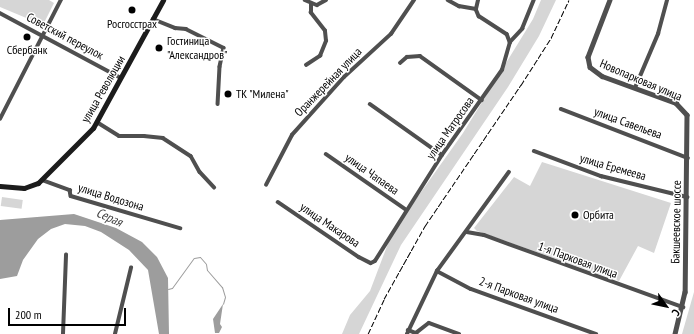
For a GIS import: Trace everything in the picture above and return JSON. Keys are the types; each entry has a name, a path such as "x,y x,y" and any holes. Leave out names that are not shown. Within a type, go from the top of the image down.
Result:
{"main road":[{"name":"улица Революции","path":"0,186 24,188 42,180 97,122 163,0"}],"street":[{"path":"0,120 61,0"},
{"path":"305,0 311,4 317,5 326,0"},
{"name":"Оранжерейная улица","path":"266,185 296,130 344,77 391,34 414,0"},
{"path":"448,0 459,6 476,9"},
{"path":"478,0 476,9 479,16 508,34 510,42"},
{"name":"улица Матросова","path":"371,263 442,155 502,70 510,42 522,29 534,0"},
{"name":"Новопарковая улица","path":"610,0 588,57 590,67 602,76 676,103 685,110"},
{"path":"635,88 658,34 667,0"},
{"path":"306,65 320,56 326,41 325,31 311,13 311,4"},
{"name":"Советский переулок","path":"0,13 121,78"},
{"path":"153,19 175,28 186,29 224,48 220,67 218,104"},
{"path":"400,63 414,55 420,56 482,100"},
{"path":"370,104 442,155"},
{"name":"улица Савельева","path":"561,109 688,158"},
{"name":"Бакшеевское шоссе","path":"675,334 683,307 688,158 688,124 685,110"},
{"path":"97,122 119,136 163,138 191,156 200,172 214,187"},
{"name":"улица Еремеева","path":"534,151 601,176 687,197"},
{"name":"улица Чапаева","path":"326,154 407,210"},
{"path":"459,334 429,323 416,333 408,332 437,270 467,232 509,172"},
{"name":"улица Водозона","path":"42,180 70,190 70,196 180,228"},
{"name":"улица Макарова","path":"278,202 371,263"},
{"name":"1-я Парковая улица","path":"467,232 484,235 683,307"},
{"path":"63,334 66,255"},
{"path":"115,334 131,268"},
{"name":"2-я Парковая улица","path":"437,270 471,289 596,334"}],"shaded area":[{"path":"0,0 49,0 54,3 43,25 0,7"},
{"path":"541,0 556,0 539,36 508,87 401,245 359,334 342,334 350,315 370,291 392,233 463,133 533,19"},
{"name":"Орбита","path":"542,162 671,203 654,253 638,246 619,281 477,231 474,228 514,177 530,186"},
{"path":"2,197 23,200 22,209 1,206"},
{"path":"74,214 116,228 142,242 157,257 168,278 169,334 159,334 148,270 129,250 101,232 85,226 65,224 51,229 38,239 23,260 17,276 0,279 0,220"},
{"path":"694,292 694,334 682,334"},
{"path":"223,304 220,324 222,327 219,333 215,333 213,319"}],"waterway":[{"path":"168,289 172,288 194,258 200,257 206,264 207,270 222,287 225,297 223,304"}],"railway":[{"path":"368,334 384,299 425,226 521,85 551,38 569,0"}],"place":[{"name":"Росгосстрах","path":"132,10"},
{"name":"Сбербанк","path":"27,37"},
{"name":"Гостиница \"Александров\"","path":"159,48"},
{"name":"ТК \"Милена\"","path":"228,94"},
{"name":"Орбита","path":"575,215"}],"water label":[{"name":"Серая","path":"109,218"}]}
